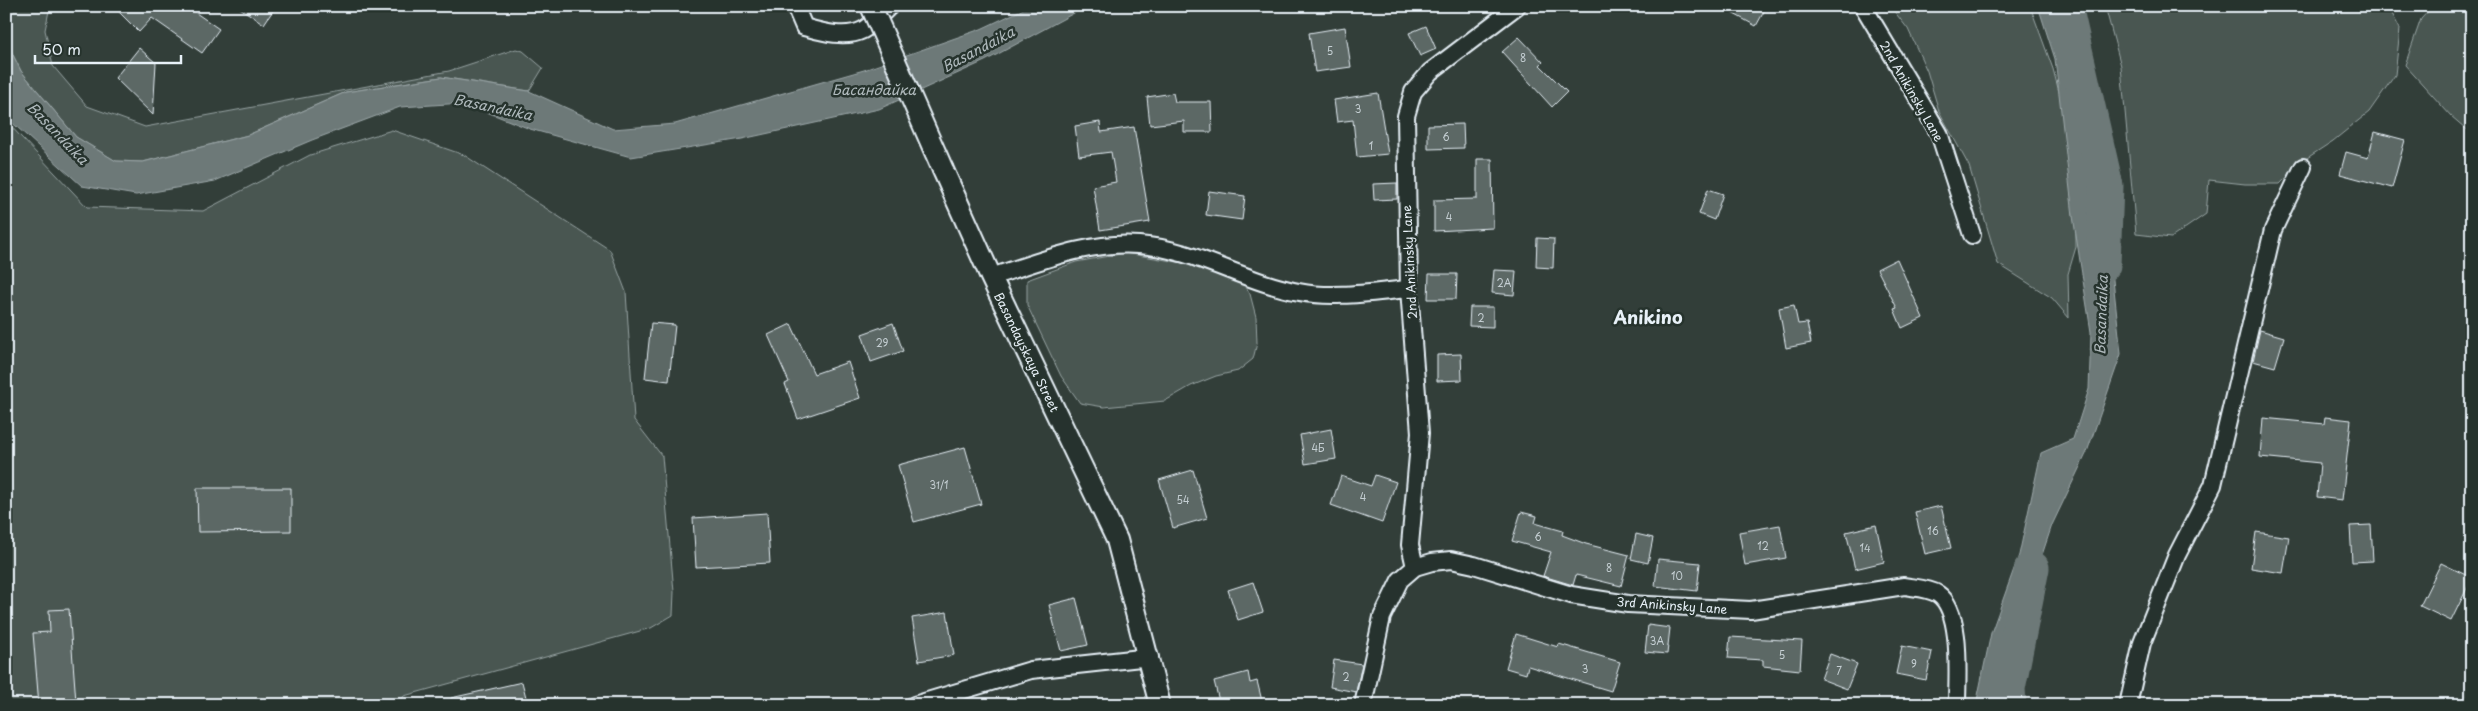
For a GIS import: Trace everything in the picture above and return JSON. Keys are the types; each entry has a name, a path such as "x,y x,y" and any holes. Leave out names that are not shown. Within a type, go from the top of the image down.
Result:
{"street":[{"path":"796,6 804,28 846,34 863,30 890,6"},
{"name":"Basandayskaya Street","path":"871,6 991,277 1117,540 1150,657 1160,705"},
{"name":"2nd Anikinsky Lane","path":"1416,567 1410,545 1420,433 1409,289 1406,116 1413,92 1430,72 1517,6"},
{"name":"2nd Anikinsky Lane","path":"1863,6 1939,133 1972,235"},
{"path":"2128,705 2142,643 2177,555 2214,485 2273,230 2303,167"},
{"path":"991,277 1084,248 1138,245 1185,253 1264,283 1300,292 1352,294 1409,289"},
{"name":"3rd Anikinsky Lane","path":"1363,705 1382,618 1400,580 1416,567 1432,562 1451,560 1521,578 1571,595 1628,604 1751,610 1904,586 1927,590 1944,600 1953,621 1958,648 1957,705"},
{"path":"914,705 1031,670 1150,657"}],"shaded area":[{"path":"6,6 50,6 45,30 53,66 87,106 145,127 449,71 516,49 523,51 543,68 529,91 441,77 346,92 248,135 143,162 116,161 76,137 21,71 6,41"},
{"path":"1890,6 2030,6 2053,69 2066,119 2076,177 2076,247 2068,274 2069,318 2052,298 1998,264 1969,166 1939,111 1927,71 1908,29"},
{"path":"2105,6 2327,6 2329,9 2330,6 2388,6 2400,29 2395,75 2369,112 2333,141 2304,160 2280,184 2245,184 2209,180 2206,214 2171,238 2136,234 2121,66"},
{"path":"2433,6 2472,6 2472,134 2451,116 2405,65 2421,19"},
{"path":"6,121 87,207 203,211 310,155 392,130 464,155 610,250 626,292 634,420 662,456 674,592 673,615 651,628 404,696 397,705 6,705"},
{"path":"1126,253 1212,268 1240,276 1250,294 1256,317 1257,343 1253,359 1238,371 1216,376 1191,386 1165,401 1104,407 1080,403 1061,376 1027,305 1027,280 1076,262"}],"water":[{"name":"Басандайка","path":"1030,6 1087,6 985,61 879,109 742,139 631,157 530,129 464,103 400,107 312,140 215,181 136,195 82,186 6,117 6,41 21,71 76,137 116,161 143,162 248,135 346,92 441,77 529,91 613,129 675,124 864,70 981,29"},
{"path":"2038,6 2071,6 2090,109 2110,252 2121,354 2087,452 2052,525 2012,645 2012,705 1976,705 1991,633 2019,555 2041,453 2073,439 2089,389 2091,332 2073,216 2055,59"}],"building":[{"path":"113,6 186,6 219,29 202,53 152,18 139,32"},
{"path":"237,6 276,6 264,24"},
{"path":"1719,6 1767,6 1756,26"},
{"path":"1426,26 1436,49 1420,56 1409,33"},
{"path":"1345,27 1351,67 1315,72 1309,33"},
{"path":"1519,37 1543,62 1540,65 1567,92 1552,107 1502,52"},
{"path":"139,48 156,63 153,115 115,78"},
{"path":"1173,93 1175,102 1211,102 1212,132 1184,132 1184,121 1150,125 1147,97"},
{"path":"1378,93 1388,154 1357,157 1353,120 1337,122 1334,100"},
{"path":"1100,122 1101,132 1134,127 1150,222 1100,230 1093,186 1116,182 1111,152 1079,156 1075,126"},
{"path":"1463,124 1464,148 1428,149 1428,125"},
{"path":"2375,132 2405,140 2392,188 2340,174 2346,152 2368,158"},
{"path":"1477,159 1492,159 1493,228 1434,231 1434,200 1477,199"},
{"path":"1397,183 1397,199 1374,200 1373,184"},
{"path":"1708,189 1723,194 1714,220 1699,214"},
{"path":"1209,191 1245,196 1242,220 1206,215"},
{"path":"1537,238 1554,239 1553,268 1536,267"},
{"path":"1897,259 1923,318 1902,328 1894,309 1897,308 1877,269"},
{"path":"1494,270 1516,271 1514,295 1492,293"},
{"path":"1429,274 1457,274 1456,299 1428,299"},
{"path":"1794,305 1798,324 1807,323 1811,343 1786,348 1779,308"},
{"path":"1470,307 1493,307 1493,327 1469,326"},
{"path":"651,323 675,325 669,381 645,378"},
{"path":"893,323 903,351 871,362 862,334"},
{"path":"791,324 814,374 848,362 860,398 798,419 785,384 789,382 768,335"},
{"path":"2260,330 2284,337 2275,367 2253,361"},
{"path":"1461,354 1462,380 1437,381 1437,355"},
{"path":"2325,417 2351,420 2342,500 2317,497 2320,463 2260,457 2263,418 2324,424"},
{"path":"1331,429 1336,459 1305,464 1300,435"},
{"path":"965,447 981,504 914,522 898,465"},
{"path":"1193,470 1207,518 1173,528 1159,480"},
{"path":"1375,475 1396,482 1382,523 1331,505 1341,476 1371,486"},
{"path":"197,488 291,488 291,531 198,532"},
{"path":"1941,506 1951,548 1925,554 1915,512"},
{"path":"1521,512 1537,516 1535,523 1563,531 1562,535 1586,544 1629,555 1621,586 1576,575 1573,585 1543,576 1551,552 1512,541"},
{"path":"767,513 770,563 696,567 693,518"},
{"path":"1780,525 1786,558 1745,565 1739,532"},
{"path":"1876,525 1884,562 1855,569 1846,532"},
{"path":"2371,525 2373,561 2352,562 2350,526"},
{"path":"2256,532 2289,537 2283,573 2251,568"},
{"path":"1636,534 1653,538 1648,563 1631,559"},
{"path":"1658,559 1700,563 1697,591 1655,586"},
{"path":"2441,563 2472,578 2451,621 2420,606"},
{"path":"1253,582 1263,612 1238,620 1228,590"},
{"path":"1076,598 1088,645 1061,651 1049,605"},
{"path":"69,609 76,702 39,705 33,633 50,632 49,610"},
{"path":"947,612 954,655 919,661 912,618"},
{"path":"1648,625 1670,628 1667,654 1645,652"},
{"path":"1516,634 1558,647 1559,644 1620,662 1611,691 1528,666 1526,674 1506,668"},
{"path":"1730,637 1802,641 1800,670 1763,666 1763,660 1728,658"},
{"path":"1902,646 1932,652 1926,680 1896,674"},
{"path":"1830,654 1857,664 1847,689 1821,679"},
{"path":"1334,660 1362,664 1356,692 1330,687"},
{"path":"1248,672 1250,683 1257,681 1263,705 1220,705 1214,681"},
{"path":"522,682 528,705 451,705 451,698"}],"waterway":[{"name":"Basandaika","path":"2065,6 2106,186 2103,265"},
{"name":"Basandaika","path":"2009,705 2008,688 2032,568"}],"district":[{"name":"Anikino","path":"1648,316"}]}
